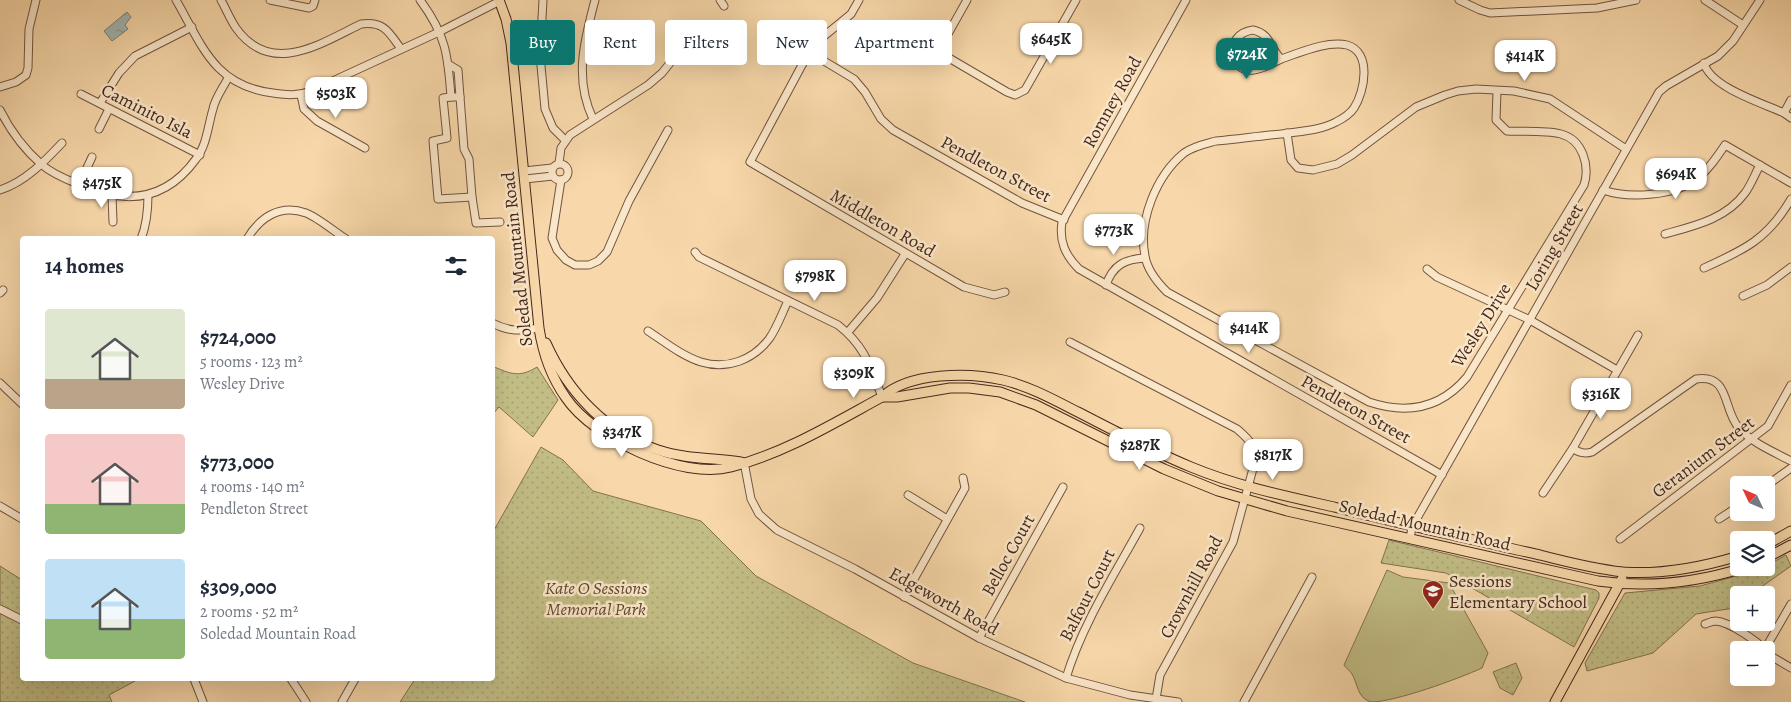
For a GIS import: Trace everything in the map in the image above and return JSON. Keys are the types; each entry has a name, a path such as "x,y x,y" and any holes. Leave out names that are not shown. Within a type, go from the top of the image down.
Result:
{"main road":[{"name":"Soledad Mountain Road","path":"500,0 511,43 539,328 546,360 566,399 602,431 639,453 668,463 684,466 714,469 730,468 783,449 905,383 929,378 969,376 1003,380 1041,394 1170,458 1221,479 1290,499 1572,563 1625,572 1658,572 1689,568 1730,558"},
{"path":"539,328 562,375 574,392 588,408 634,441 659,451 696,458 744,462"},
{"name":"Soledad Mountain Road","path":"882,397 897,397 950,388 969,388 1000,392 1036,405 1164,470 1218,491 1246,500 1569,575 1619,584 1659,584 1691,581 1730,571"},
{"path":"1775,540 1791,531"},
{"path":"1775,553 1791,545"},
{"path":"1555,702 1625,572"}],"street":[{"path":"0,87 9,86 26,75 28,68 29,28 36,0"},
{"path":"176,0 204,51 228,78 263,92 301,94 439,32 500,0"},
{"path":"221,0 236,28 243,36 256,46 269,52 289,54 306,51 361,24 368,23 379,25 388,30 401,49"},
{"path":"270,0 309,8 313,6 315,0"},
{"path":"420,0 445,44 451,97"},
{"path":"543,0 540,55 545,110 553,128 565,140"},
{"path":"593,119 586,104 582,67 585,38 595,0"},
{"path":"827,34 851,14 859,0"},
{"path":"967,0 944,41 942,48 944,53 948,58 1015,95 1025,90 1076,0"},
{"name":"Romney Road","path":"1064,220 1186,0"},
{"path":"1459,0 1490,13 1597,8 1636,0"},
{"path":"1705,0 1743,25"},
{"name":"Loring Street","path":"1410,539 1412,527 1659,92 1718,56 1733,41 1760,0"},
{"path":"100,103 119,72 135,56 192,27"},
{"path":"1247,31 1259,32 1269,40 1276,54 1281,59 1258,69 1245,69 1235,60 1232,50 1233,44 1236,38 1247,31"},
{"name":"Wesley Drive","path":"1281,59 1332,43 1347,45 1355,49 1364,64 1364,77 1357,102 1348,114 1336,122 1319,129 1216,141 1200,145 1185,152 1169,167 1150,201 1143,235 1145,258 1149,268 1167,292 1370,402 1385,407 1423,407 1441,400 1460,385 1467,377 1584,185 1588,168 1582,151 1569,137 1561,134 1506,131 1496,120 1497,91"},
{"name":"Pendleton Street","path":"827,63 854,79 865,92 881,119 893,130 1022,203 1064,220 1060,231 1063,248 1068,258 1078,269 1442,475"},
{"path":"1704,63 1705,67 1719,84 1784,113 1791,118"},
{"path":"448,64 458,70 464,149 469,159 476,223 500,222"},
{"path":"560,163 561,148 570,135 648,85 668,65"},
{"name":"Middleton Road","path":"802,65 750,162 964,288 994,295 1005,292"},
{"path":"0,110 18,140 42,165 79,185 112,195 137,197 148,195 174,182 188,170 200,154 205,142 214,103 228,78"},
{"path":"1287,133 1291,160 1298,168 1313,170 1336,164 1352,155 1416,107 1445,95 1458,91 1514,91 1550,99 1626,149"},
{"name":"Caminito Isla","path":"81,94 200,154"},
{"path":"301,94 304,109 317,121 365,148"},
{"path":"460,97 443,98 447,138 433,141 438,199 472,197"},
{"path":"1784,113 1791,100"},
{"path":"99,129 109,109"},
{"path":"561,180 552,238 557,250 566,260 575,264 589,265 598,261 607,252 629,201 668,130"},
{"path":"0,190 12,185 42,165 62,143"},
{"path":"1603,190 1612,193 1640,196 1684,186 1696,180 1712,165 1725,145 1791,183"},
{"path":"79,185 92,157"},
{"path":"524,175 553,176 561,180 566,178 568,170 565,165 560,163"},
{"path":"524,175 552,168 560,163"},
{"path":"1665,234 1704,223 1726,211 1745,194 1760,166"},
{"path":"552,168 553,176"},
{"path":"112,195 114,222"},
{"path":"142,236 148,214 148,195"},
{"path":"1704,268 1745,249 1771,227 1791,199"},
{"path":"249,236 261,220 286,210 306,213 341,236"},
{"path":"695,252 699,257 838,324 862,348 882,397"},
{"path":"848,332 877,298 905,254"},
{"path":"1106,285 1115,268 1132,259 1145,258"},
{"path":"1743,296 1767,285 1791,267"},
{"path":"1427,269 1437,278 1530,320 1617,370"},
{"path":"648,331 702,363 724,365 743,360 757,352 770,338 788,301"},
{"path":"495,324 504,329 516,331 539,328"},
{"path":"1543,493 1573,448 1638,335"},
{"path":"1070,342 1237,429 1252,444 1255,456 1249,487"},
{"path":"1573,448 1576,451 1592,452 1696,379 1706,377 1720,385 1731,416 1739,428 1791,462"},
{"path":"0,383 20,398"},
{"name":"Geranium Street","path":"1620,539 1768,426 1791,385"},
{"name":"Edgeworth Road","path":"744,462 751,498 759,514 777,530 855,569 979,638 1066,678 1130,695 1178,702"},
{"path":"1775,480 1791,468"},
{"path":"904,597 965,488 963,478"},
{"name":"Belloc Court","path":"979,638 1063,487"},
{"name":"Crownhill Road","path":"1156,699 1160,675 1233,542 1249,487"},
{"path":"908,495 947,519"},
{"path":"0,506 20,518"},
{"path":"1719,519 1730,512"},
{"name":"Balfour Court","path":"1066,678 1073,655 1083,633 1140,528"},
{"path":"1244,702 1312,576"},
{"path":"1771,641 1791,604"},
{"path":"0,609 20,619"},
{"path":"1705,624 1714,621 1724,623 1754,641"},
{"path":"1775,659 1791,668"},
{"path":"195,681 202,702"},
{"path":"292,681 306,702"},
{"path":"342,702 354,681"}],"green space":[{"path":"495,367 520,374 537,367 558,400 533,437 499,407 495,412"},
{"name":"Kate O Sessions Memorial Park","path":"541,447 563,460 593,491 701,521 756,576 913,663 1025,702 400,702 414,681 495,681 495,528"},
{"path":"1389,540 1596,590 1599,593 1599,598 1574,647 1446,573 1381,563"},
{"path":"1786,555 1791,566 1763,586 1730,586 1730,609 1696,614 1653,653 1587,671 1585,663 1625,593 1700,586 1737,576 1775,576 1775,561"},
{"path":"0,566 20,579 20,681 135,681 109,695 112,702 0,702"},
{"path":"1387,570 1403,577 1449,583 1488,653 1482,668 1443,684 1382,701 1371,702 1360,694 1352,674 1344,665"},
{"path":"1516,663 1522,678 1513,695 1500,688 1493,672"}],"water":[{"path":"127,12 131,17 125,25 128,29 112,41 104,31"}],"place":[{"name":"Sessions Elementary School","path":"1433,610"}]}
